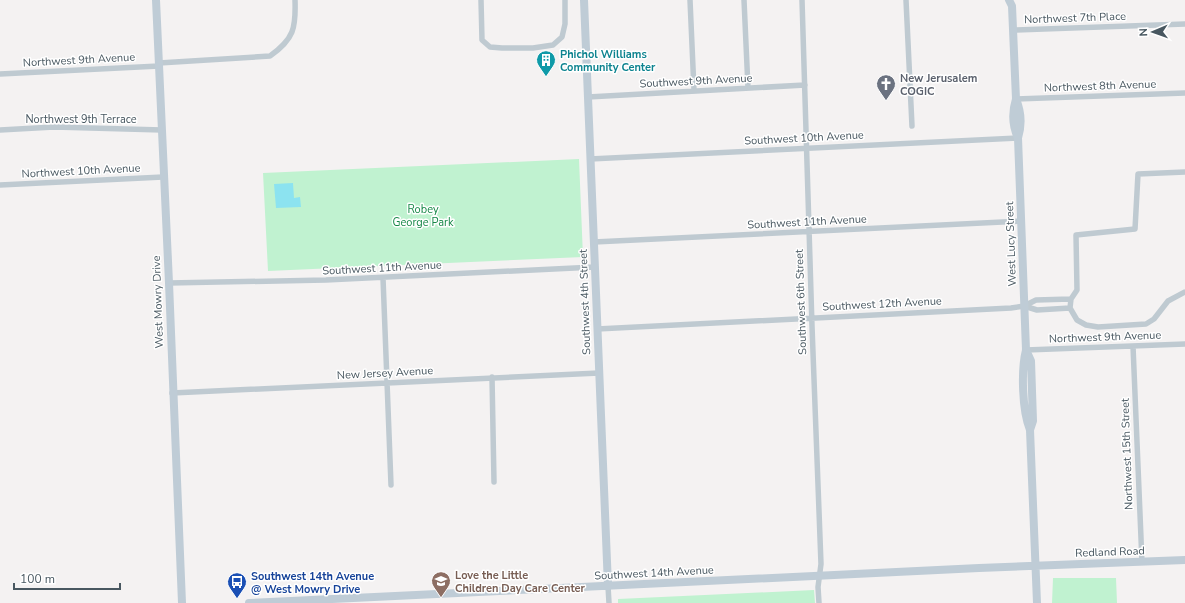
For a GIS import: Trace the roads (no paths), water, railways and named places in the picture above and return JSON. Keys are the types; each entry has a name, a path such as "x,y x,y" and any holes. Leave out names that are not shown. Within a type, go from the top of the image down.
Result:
{"street":[{"name":"West Mowry Drive","path":"156,0 182,603"},
{"path":"159,64 270,56 286,45 293,31 296,14 295,0"},
{"path":"480,0 482,40 490,47 533,48 553,45 562,37 565,24 565,0"},
{"name":"Southwest 4th Street","path":"584,0 609,603"},
{"path":"690,0 694,90"},
{"path":"744,0 748,88"},
{"name":"Southwest 6th Street","path":"802,0 821,564 819,603"},
{"path":"906,0 912,126"},
{"name":"West Lucy Street","path":"1012,2 1016,99 1013,109 1014,128 1018,138 1026,350 1023,362 1026,420 1030,430 1037,603"},
{"name":"Northwest 7th Place","path":"1014,30 1185,24"},
{"name":"Northwest 9th Avenue","path":"0,74 159,64"},
{"name":"Southwest 9th Avenue","path":"588,97 805,85"},
{"name":"Northwest 8th Avenue","path":"1016,99 1185,93"},
{"name":"Northwest 9th Terrace","path":"0,130 54,127 162,130"},
{"name":"Southwest 10th Avenue","path":"590,158 1018,138"},
{"path":"1185,172 1138,174 1135,229 1076,235 1077,290 1071,299 1070,308 1078,320 1086,326 1098,327 1146,324 1154,319 1168,301 1185,292"},
{"name":"Northwest 10th Avenue","path":"0,185 163,177"},
{"name":"Southwest 11th Avenue","path":"594,242 1021,221"},
{"name":"Southwest 11th Avenue","path":"169,283 382,278 595,267"},
{"path":"382,278 391,485"},
{"path":"1024,306 1036,300 1071,299"},
{"path":"1024,306 1037,310 1070,308"},
{"name":"Southwest 12th Avenue","path":"597,328 1024,306"},
{"name":"Northwest 9th Avenue","path":"1026,350 1185,344"},
{"name":"Northwest 15th Street","path":"1133,346 1142,562"},
{"name":"New Jersey Avenue","path":"172,393 599,373"},
{"path":"492,377 494,482"},
{"name":"Redland Road","path":"1035,565 1185,560"},
{"name":"Southwest 14th Avenue","path":"249,603 1035,565"}],"water":[{"path":"293,183 294,198 300,197 301,207 276,208 274,184"}],"place":[{"name":"Phichol Williams Community Center","path":"546,77"},
{"name":"New Jerusalem COGIC","path":"886,101"},
{"name":"Love the Little Children Day Care Center","path":"441,598"},
{"name":"Southwest 14th Avenue @ West Mowry Drive","path":"237,599"}],"park label":[{"name":"Robey George Park","path":"423,215"}]}
